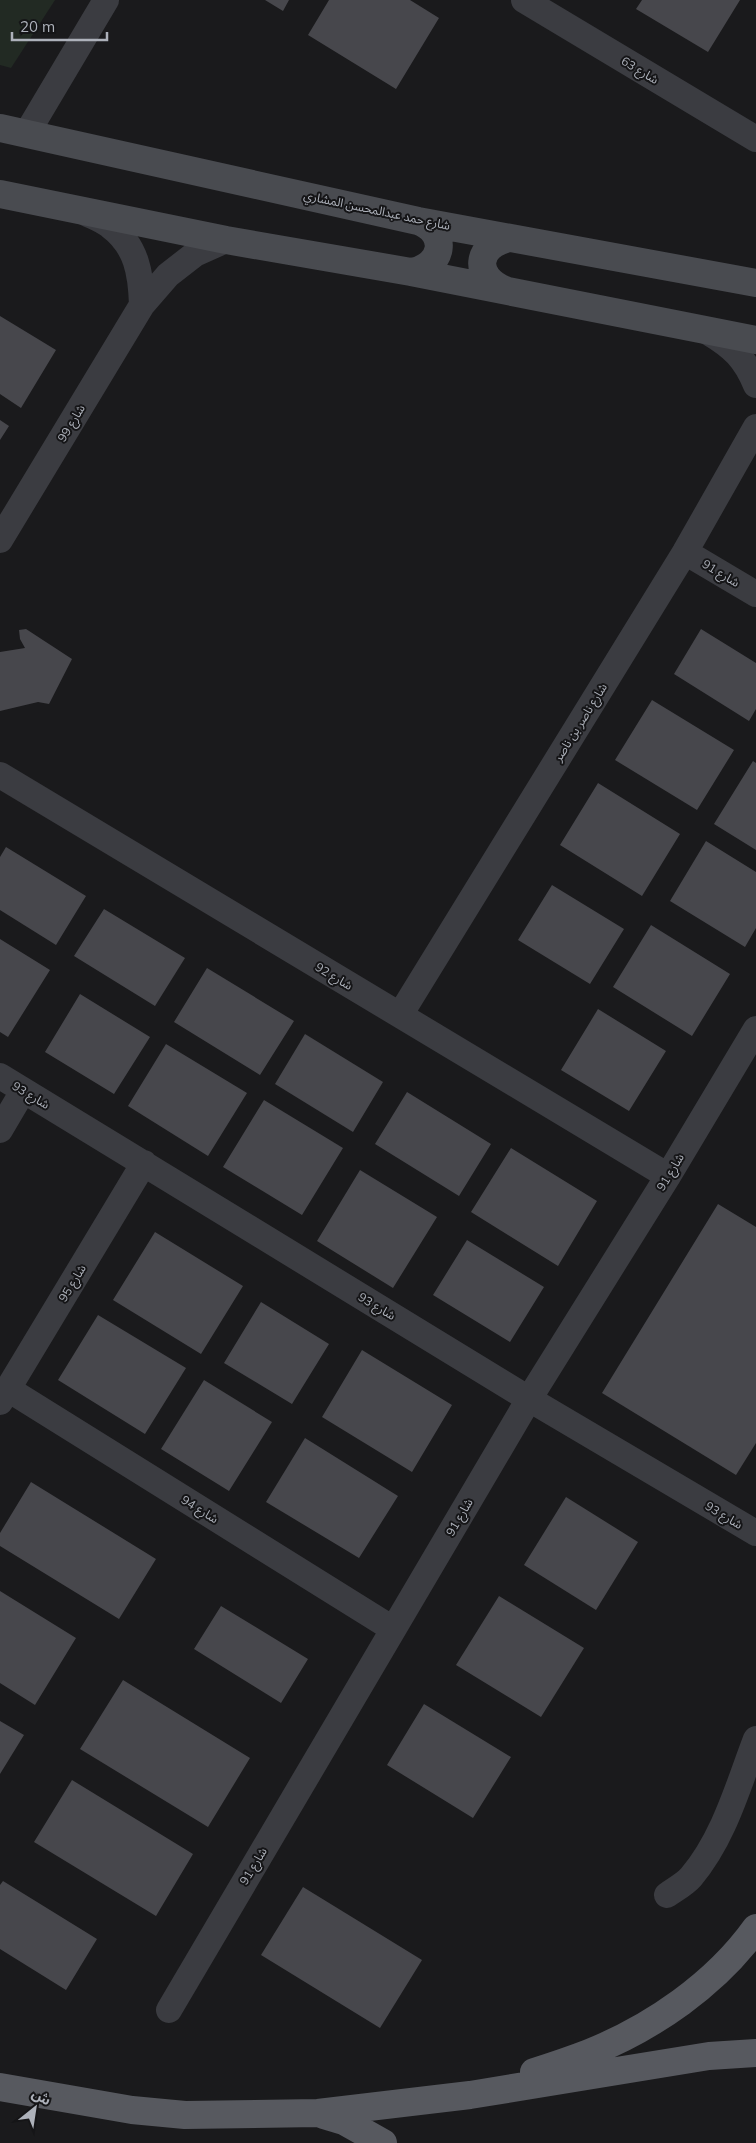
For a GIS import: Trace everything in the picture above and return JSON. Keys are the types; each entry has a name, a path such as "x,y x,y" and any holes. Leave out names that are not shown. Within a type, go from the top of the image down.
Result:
{"main road":[{"path":"470,2095 590,2052 639,2028 688,1996 714,1976 730,1960 756,1928"},
{"path":"0,2087 132,2110 185,2115 318,2114 470,2095 709,2056 756,2053"},
{"path":"318,2114 344,2121 383,2143"}],"street":[{"path":"27,133 106,0"},
{"name":"شارع 63","path":"524,0 756,140"},
{"name":"شارع حمد عبدالمحسن المشاري","path":"0,128 418,220 756,283"},
{"path":"0,194 226,240 506,290 708,332 756,340"},
{"path":"83,211 110,226 130,248 141,276 142,305"},
{"path":"410,272 422,270 431,264 437,255 439,244 436,234 429,225 418,220"},
{"path":"506,290 493,285 485,275 482,262 487,250 496,241 509,238"},
{"name":"شارع 99","path":"0,540 142,305 168,275 195,254 226,240"},
{"path":"708,332 731,346 749,367 756,385"},
{"name":"شارع ناصر بن ناصر","path":"400,1015 685,552 756,427"},
{"name":"شارع 91","path":"685,552 756,594"},
{"name":"شارع 92","path":"0,776 668,1176"},
{"name":"شارع 91","path":"169,2010 529,1399 668,1176 756,1029"},
{"name":"شارع 93","path":"0,1076 529,1399 756,1533"},
{"path":"0,1130 24,1090"},
{"name":"شارع 95","path":"4,1396 144,1163"},
{"name":"شارع 94","path":"4,1396 393,1629"},
{"path":"667,1895 690,1878 711,1848 726,1818 756,1739"}],"shaded area":[{"path":"0,0 55,0 11,68 0,65"}],"building":[{"path":"265,0 289,0 283,11"},
{"path":"329,0 410,0 439,18 396,89 308,35"},
{"path":"642,0 740,0 708,52 636,9"},
{"path":"0,316 56,350 21,408 0,394"},
{"path":"0,420 9,426 0,440"},
{"path":"26,629 72,659 49,704 38,702 0,711 0,652 25,648 20,639 19,630"},
{"path":"701,629 756,663 756,709 749,721 674,674"},
{"path":"652,700 734,750 697,810 615,760"},
{"path":"753,761 756,763 756,850 714,824"},
{"path":"598,783 680,834 642,896 560,845"},
{"path":"706,841 756,872 756,928 745,947 670,901"},
{"path":"6,847 86,896 56,945 0,910 0,857"},
{"path":"552,885 624,929 590,984 518,940"},
{"path":"104,909 185,958 155,1006 74,956"},
{"path":"651,925 730,974 692,1036 613,987"},
{"path":"0,939 50,970 8,1037 0,1032"},
{"path":"207,968 294,1021 260,1075 174,1022"},
{"path":"80,994 150,1037 114,1094 45,1052"},
{"path":"598,1009 666,1051 629,1111 561,1070"},
{"path":"305,1034 383,1082 353,1132 275,1084"},
{"path":"166,1044 247,1093 208,1156 128,1106"},
{"path":"407,1092 491,1144 459,1196 375,1144"},
{"path":"264,1100 343,1148 302,1215 223,1167"},
{"path":"511,1148 597,1201 558,1266 471,1212"},
{"path":"360,1170 437,1217 393,1288 317,1241"},
{"path":"718,1204 756,1227 756,1443 736,1475 602,1393"},
{"path":"155,1232 243,1286 201,1354 113,1300"},
{"path":"467,1240 544,1287 510,1342 433,1295"},
{"path":"261,1302 329,1344 292,1404 224,1363"},
{"path":"98,1315 186,1368 145,1434 58,1380"},
{"path":"362,1350 452,1405 412,1472 322,1417"},
{"path":"204,1380 272,1422 229,1491 161,1449"},
{"path":"305,1438 398,1496 359,1558 266,1502"},
{"path":"31,1482 156,1559 119,1619 0,1546 0,1533"},
{"path":"566,1497 638,1542 596,1610 524,1565"},
{"path":"0,1591 76,1638 35,1705 0,1683"},
{"path":"499,1596 584,1648 541,1717 456,1665"},
{"path":"221,1606 308,1659 281,1703 194,1649"},
{"path":"123,1680 250,1758 208,1827 80,1749"},
{"path":"424,1704 511,1757 473,1818 387,1765"},
{"path":"0,1721 24,1735 0,1774"},
{"path":"72,1780 193,1854 156,1916 34,1842"},
{"path":"3,1881 97,1939 66,1990 0,1949 0,1885"},
{"path":"303,1887 422,1960 380,2028 261,1955"}]}
